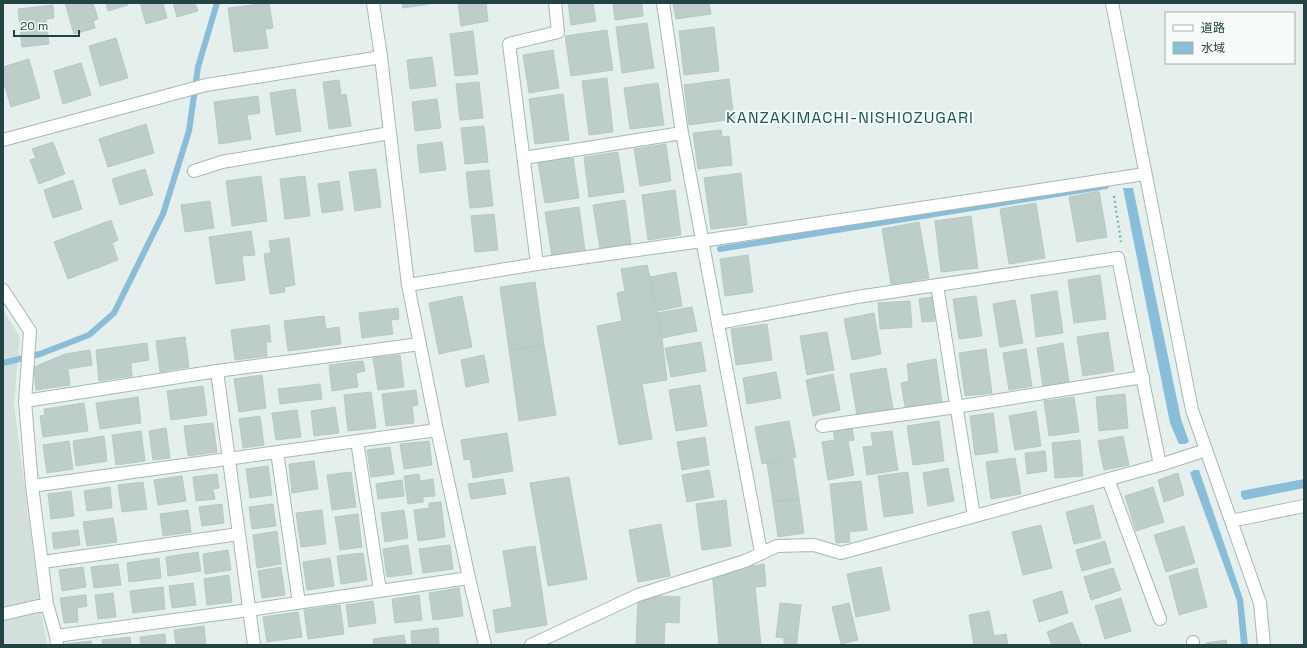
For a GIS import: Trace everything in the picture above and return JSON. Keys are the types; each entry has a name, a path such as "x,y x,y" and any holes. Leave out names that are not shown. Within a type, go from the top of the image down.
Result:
{"street":[{"path":"373,3 381,57 408,285 469,578 486,645"},
{"path":"537,264 509,44 558,32 555,3"},
{"path":"663,3 682,133 761,552"},
{"path":"1112,3 1192,410 1260,603 1264,645"},
{"path":"3,140 206,85 381,57"},
{"path":"194,171 222,162 390,133"},
{"path":"524,158 682,133"},
{"path":"408,285 537,264 702,241 1145,174"},
{"path":"718,323 858,297 1118,258 1160,465"},
{"path":"936,285 974,516"},
{"path":"3,290 30,331 25,402 32,486 47,604 57,640 469,578"},
{"path":"25,402 218,371 420,344"},
{"path":"218,371 254,645"},
{"path":"822,426 956,407 1142,377"},
{"path":"32,486 437,430"},
{"path":"357,441 380,591"},
{"path":"531,645 638,595 745,561 761,552 777,546 814,545 841,553 1160,465 1206,450"},
{"path":"277,452 299,603"},
{"path":"1108,479 1160,619"},
{"path":"1231,521 1304,506"},
{"path":"42,562 239,534"},
{"path":"3,614 47,604"}],"path":[{"path":"1111,179 1121,244 1118,258"}],"shaded area":[{"path":"3,310 20,337 14,404 39,599 47,645 3,645"}],"water":[{"path":"1123,188 1133,188 1181,419 1189,442 1185,444 1179,444 1170,423"},
{"path":"1194,470 1199,470 1243,599 1248,645 1241,645 1237,601 1190,473"},
{"path":"1304,479 1304,488 1244,500 1241,496 1241,491"}],"building":[{"path":"65,3 93,3 98,19 93,21 95,28 74,34"},
{"path":"106,3 127,3 128,5 108,11"},
{"path":"140,3 163,3 167,18 146,24"},
{"path":"173,3 195,3 198,11 177,17"},
{"path":"269,3 273,28 265,29 268,48 234,52 228,8"},
{"path":"402,3 430,3 430,4 403,8"},
{"path":"458,3 486,3 488,21 461,26"},
{"path":"568,3 593,3 596,21 571,25"},
{"path":"613,3 642,3 643,16 615,20"},
{"path":"673,3 709,3 711,14 676,19"},
{"path":"53,5 54,18 46,19 49,44 22,47 18,9"},
{"path":"647,23 654,68 622,73 616,27"},
{"path":"714,27 719,71 684,75 679,31"},
{"path":"607,30 613,70 571,76 565,36"},
{"path":"473,31 478,74 455,76 450,34"},
{"path":"116,38 128,78 100,86 89,46"},
{"path":"553,50 559,88 529,93 523,55"},
{"path":"432,57 436,86 410,89 407,60"},
{"path":"29,59 40,98 11,107 3,80 3,67"},
{"path":"81,63 91,95 63,104 54,71"},
{"path":"607,78 613,132 589,135 582,81"},
{"path":"729,79 734,119 689,125 684,85"},
{"path":"339,80 341,95 346,94 351,126 329,129 323,82"},
{"path":"479,82 483,118 460,120 456,84"},
{"path":"658,83 664,125 630,129 624,88"},
{"path":"295,89 301,131 276,135 270,93"},
{"path":"563,94 569,140 535,144 529,99"},
{"path":"258,96 260,113 247,115 251,139 219,144 214,102"},
{"path":"437,99 441,128 415,131 412,102"},
{"path":"146,124 154,153 108,167 99,139"},
{"path":"484,126 488,162 465,164 461,128"},
{"path":"721,130 722,137 729,136 732,165 698,169 693,133"},
{"path":"53,142 65,174 39,184 30,160 36,158 32,149"},
{"path":"442,142 446,170 420,173 417,145"},
{"path":"666,144 671,181 640,186 634,149"},
{"path":"618,152 624,192 589,197 584,157"},
{"path":"573,157 579,198 545,203 538,162"},
{"path":"145,169 153,195 120,205 112,179"},
{"path":"376,169 381,207 355,211 349,172"},
{"path":"489,170 493,206 470,208 466,172"},
{"path":"741,173 747,225 711,229 704,178"},
{"path":"261,176 267,221 232,226 226,181"},
{"path":"305,176 310,216 285,219 280,179"},
{"path":"73,180 82,209 53,218 44,190"},
{"path":"339,181 343,210 322,213 318,184"},
{"path":"675,190 681,235 648,240 642,195"},
{"path":"1099,191 1107,237 1077,242 1069,197"},
{"path":"625,200 631,244 600,249 593,205"},
{"path":"210,201 214,228 185,232 181,205"},
{"path":"1036,203 1045,258 1009,264 1000,209"},
{"path":"579,207 585,251 552,256 545,212"},
{"path":"494,214 498,250 475,252 471,216"},
{"path":"971,216 978,268 941,272 935,221"},
{"path":"111,220 118,240 112,243 118,260 68,279 54,242"},
{"path":"919,222 929,278 891,284 882,229"},
{"path":"251,231 255,255 242,256 245,280 216,284 209,237"},
{"path":"289,238 295,285 284,287 285,292 270,294 264,254 271,253 269,241"},
{"path":"748,255 753,292 725,296 720,259"},
{"path":"647,265 662,338 667,380 642,384 652,439 619,445 597,326 622,321 617,293 625,291 621,269"},
{"path":"676,272 682,306 657,311 650,277"},
{"path":"1100,275 1106,319 1074,323 1068,280"},
{"path":"535,282 544,345 509,350 500,287"},
{"path":"1057,291 1063,333 1036,337 1031,295"},
{"path":"462,296 472,347 439,354 429,303"},
{"path":"976,296 982,336 959,339 953,299"},
{"path":"932,297 935,321 922,322 919,299"},
{"path":"1015,300 1023,343 1000,347 993,304"},
{"path":"910,301 912,327 880,329 878,303"},
{"path":"692,307 697,331 662,338 657,313"},
{"path":"398,308 399,319 391,320 393,334 362,338 359,313"},
{"path":"874,313 881,354 852,360 844,319"},
{"path":"324,316 326,329 339,327 341,344 288,351 284,321"},
{"path":"767,324 772,360 736,365 731,329"},
{"path":"269,325 271,342 266,342 267,356 235,360 231,330"},
{"path":"827,332 834,370 807,375 800,336"},
{"path":"1108,332 1114,371 1083,376 1077,337"},
{"path":"185,337 189,367 160,372 156,341"},
{"path":"701,342 706,371 671,377 665,348"},
{"path":"147,343 149,360 131,363 132,376 99,381 96,350"},
{"path":"1063,343 1069,382 1043,387 1037,348"},
{"path":"544,345 556,415 519,421 509,350"},
{"path":"986,349 992,393 965,396 959,353"},
{"path":"1026,349 1032,386 1009,390 1003,353"},
{"path":"90,350 92,365 68,369 70,385 36,390 34,367 65,354"},
{"path":"400,355 404,387 378,390 373,358"},
{"path":"484,355 489,382 466,387 461,360"},
{"path":"936,359 942,402 905,407 901,383 909,381 907,364"},
{"path":"363,361 365,371 356,373 358,387 332,391 329,365"},
{"path":"886,368 893,409 857,415 850,374"},
{"path":"776,372 781,398 747,404 743,378"},
{"path":"833,374 840,410 813,416 806,380"},
{"path":"262,375 266,408 239,412 234,379"},
{"path":"320,384 322,399 280,404 278,389"},
{"path":"700,385 707,426 676,431 669,390"},
{"path":"203,386 207,415 171,420 167,391"},
{"path":"416,390 418,405 412,406 414,423 386,426 382,394"},
{"path":"371,392 376,428 348,431 344,395"},
{"path":"1125,394 1128,428 1099,431 1096,397"},
{"path":"138,397 141,423 100,429 96,403"},
{"path":"1074,397 1079,432 1049,436 1044,401"},
{"path":"84,403 88,431 43,437 40,416 45,415 44,409"},
{"path":"335,407 339,433 314,436 311,411"},
{"path":"297,410 301,437 276,440 272,413"},
{"path":"1036,411 1041,446 1015,450 1009,416"},
{"path":"993,413 998,452 975,455 970,416"},
{"path":"260,416 264,445 243,448 239,419"},
{"path":"789,421 796,457 762,464 755,427"},
{"path":"939,421 944,461 913,465 907,426"},
{"path":"213,423 217,452 188,456 184,426"},
{"path":"852,427 854,440 848,441 854,475 828,480 822,442 835,440 833,430"},
{"path":"166,428 170,458 153,460 149,431"},
{"path":"141,431 145,461 116,465 112,435"},
{"path":"892,431 898,470 867,475 863,447 873,446 871,433"},
{"path":"507,433 513,471 473,478 470,459 464,460 461,440"},
{"path":"104,436 107,461 76,466 73,441"},
{"path":"1123,436 1129,465 1104,470 1098,441"},
{"path":"705,437 709,465 682,470 677,442"},
{"path":"1080,440 1083,476 1055,478 1052,443"},
{"path":"69,441 73,469 47,473 43,445"},
{"path":"429,441 432,465 404,469 400,444"},
{"path":"390,447 394,474 371,477 367,450"},
{"path":"1045,451 1047,471 1027,474 1025,453"},
{"path":"1015,458 1021,494 991,499 986,462"},
{"path":"793,459 799,498 773,502 767,463"},
{"path":"314,461 318,489 292,493 289,464"},
{"path":"268,466 272,495 250,498 246,469"},
{"path":"948,468 954,501 928,506 923,473"},
{"path":"709,470 714,497 687,502 682,475"},
{"path":"351,472 356,507 332,510 327,475"},
{"path":"908,472 913,513 884,517 878,476"},
{"path":"1178,473 1184,495 1164,502 1158,480"},
{"path":"217,474 219,488 213,489 215,499 196,501 193,477"},
{"path":"419,474 420,481 433,479 435,496 423,497 423,502 408,504 404,476"},
{"path":"182,476 186,501 158,505 154,480"},
{"path":"569,477 587,579 548,586 530,483"},
{"path":"503,479 506,494 471,499 468,484"},
{"path":"402,480 404,496 378,499 376,484"},
{"path":"861,481 867,530 849,532 850,542 836,543 830,484"},
{"path":"143,482 147,509 122,512 118,485"},
{"path":"110,487 112,508 87,511 84,491"},
{"path":"1153,487 1164,522 1136,531 1125,496"},
{"path":"71,491 74,516 51,519 48,494"},
{"path":"799,498 804,533 778,537 773,502"},
{"path":"726,500 731,546 702,550 696,504"},
{"path":"441,502 445,537 418,541 414,510 429,508 429,503"},
{"path":"222,504 224,523 202,526 199,507"},
{"path":"273,504 276,526 252,529 249,507"},
{"path":"1093,505 1101,538 1074,544 1066,512"},
{"path":"188,510 191,532 163,536 160,514"},
{"path":"322,510 326,544 301,547 296,513"},
{"path":"404,510 408,538 385,542 381,513"},
{"path":"358,514 362,547 340,550 335,517"},
{"path":"113,518 117,542 87,546 83,522"},
{"path":"661,524 670,576 638,582 629,530"},
{"path":"1041,525 1052,568 1023,575 1012,532"},
{"path":"1184,526 1195,563 1166,572 1154,535"},
{"path":"78,530 80,545 54,549 52,533"},
{"path":"277,531 281,564 257,568 253,535"},
{"path":"1105,541 1111,563 1082,571 1076,550"},
{"path":"408,545 412,574 387,577 383,549"},
{"path":"450,545 453,569 423,573 419,549"},
{"path":"535,546 547,625 496,633 493,610 512,607 503,551"},
{"path":"228,550 231,570 205,574 203,554"},
{"path":"198,552 201,571 168,576 166,557"},
{"path":"363,553 367,580 341,584 337,556"},
{"path":"159,558 161,578 129,582 127,563"},
{"path":"330,558 334,586 307,590 303,562"},
{"path":"753,560 753,566 764,564 766,586 755,587 761,645 719,645 712,571 745,568 745,561"},
{"path":"118,564 121,585 94,588 91,567"},
{"path":"83,567 86,587 62,591 59,570"},
{"path":"281,567 285,595 262,598 258,571"},
{"path":"881,567 890,610 856,617 847,574"},
{"path":"1113,568 1121,590 1091,600 1084,577"},
{"path":"1197,568 1207,607 1179,615 1169,576"},
{"path":"229,575 232,602 207,605 204,579"},
{"path":"193,583 196,605 172,608 169,586"},
{"path":"163,587 165,609 133,613 130,591"},
{"path":"459,588 463,616 433,620 429,593"},
{"path":"1062,591 1068,613 1039,622 1033,600"},
{"path":"113,593 116,617 98,619 95,595"},
{"path":"86,595 87,606 77,608 78,622 64,623 60,598"},
{"path":"419,595 422,620 395,623 392,599"},
{"path":"638,595 680,597 679,623 665,622 664,645 636,645"},
{"path":"1121,598 1131,631 1105,639 1095,606"},
{"path":"373,601 376,623 349,627 346,605"},
{"path":"780,603 801,605 797,640 776,637"},
{"path":"849,603 858,640 841,644 832,607"},
{"path":"340,605 344,634 308,639 304,610"},
{"path":"989,611 994,636 1006,634 1008,645 974,645 969,615"},
{"path":"298,612 302,637 267,642 263,617"},
{"path":"1072,622 1081,645 1052,645 1047,632"},
{"path":"204,626 206,645 176,645 174,630"},
{"path":"438,628 439,645 412,645 411,631"},
{"path":"165,634 166,645 141,645 140,637"},
{"path":"404,635 406,645 374,645 373,639"},
{"path":"130,637 131,645 103,645 102,640"},
{"path":"784,639 797,640 797,645 784,645"},
{"path":"1226,640 1227,645 1206,645 1206,643"},
{"path":"91,641 92,645 65,645 65,644"}],"waterway":[{"path":"3,363 40,354 89,335 114,313 163,214 189,131 198,67 217,3"},
{"path":"720,249 1106,186"}],"district":[{"name":"KANZAKIMACHI-NISHIOZUGARI","path":"850,117"}]}
